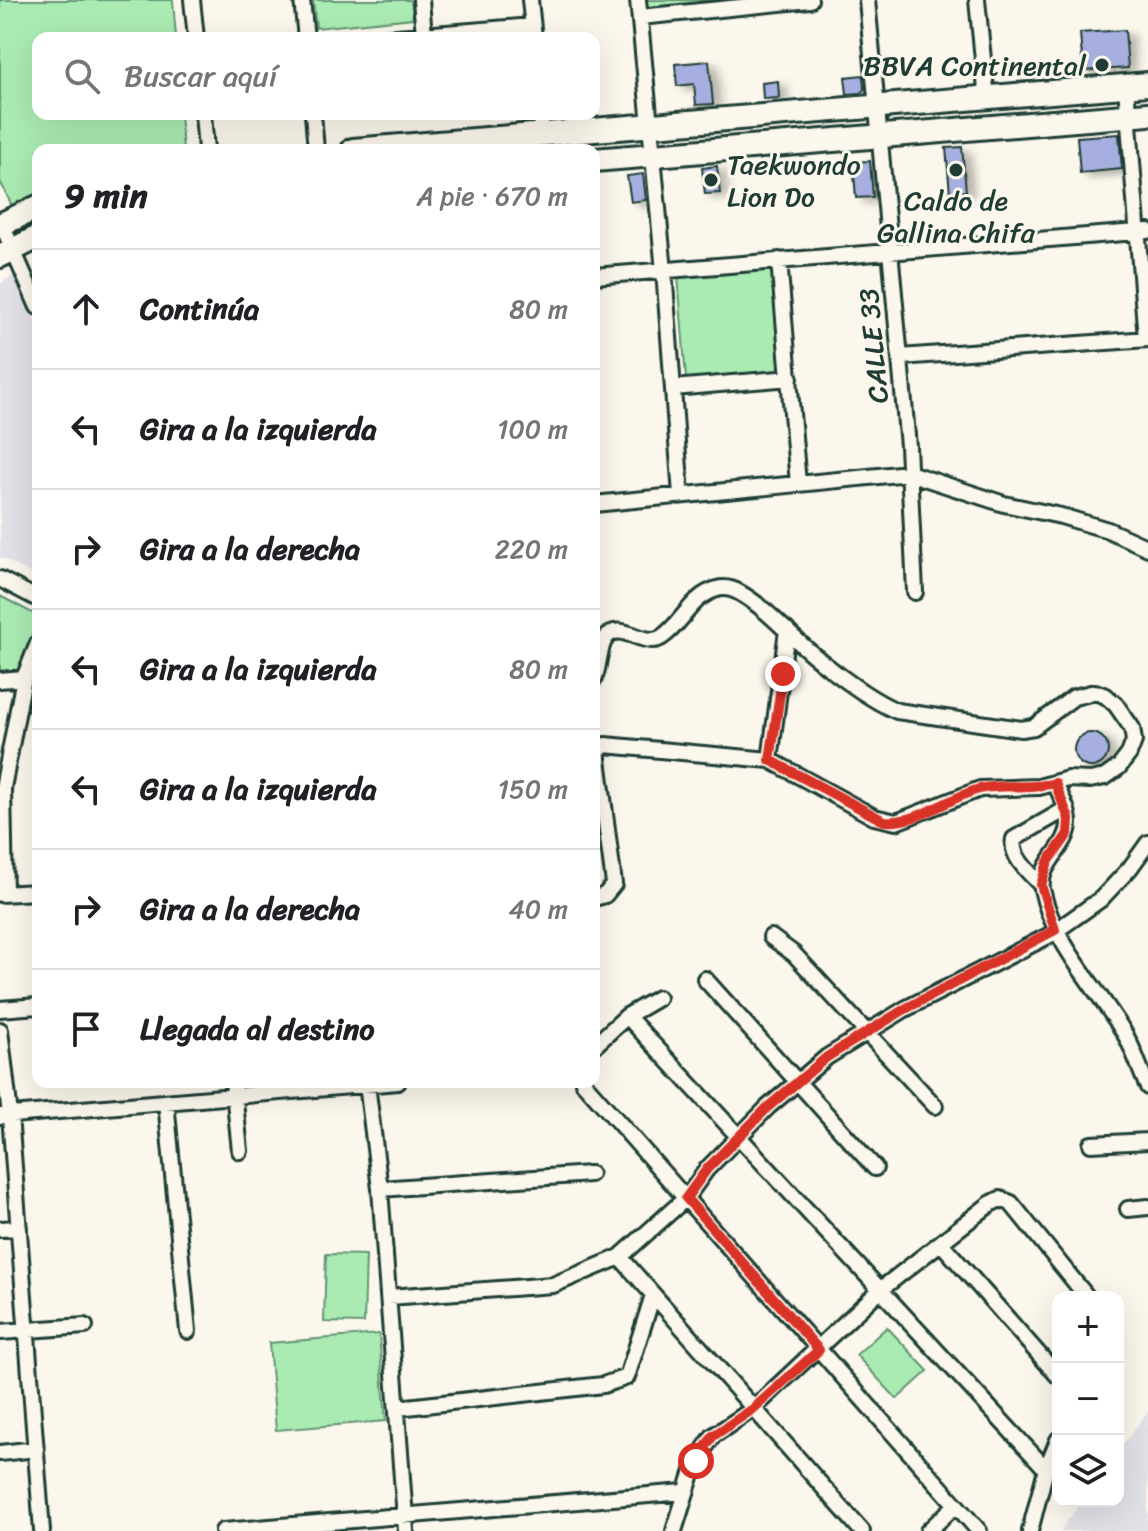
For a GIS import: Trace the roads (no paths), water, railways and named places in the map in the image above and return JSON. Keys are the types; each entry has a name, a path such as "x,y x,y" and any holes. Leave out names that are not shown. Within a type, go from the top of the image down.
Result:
{"main road":[{"path":"396,144 541,124 650,125 1137,85"},
{"path":"600,159 1138,114"},
{"path":"1,223 32,210"},
{"path":"7,252 32,240"}],"street":[{"path":"192,0 195,32"},
{"path":"302,0 305,32"},
{"path":"421,0 424,32"},
{"path":"530,0 533,32"},
{"path":"638,0 664,271 681,495"},
{"path":"640,17 810,0"},
{"name":"CALLE 33","path":"867,0 900,357 915,592"},
{"path":"977,0 987,99"},
{"path":"900,357 1147,339 1137,85"},
{"path":"204,120 206,144"},
{"path":"314,120 316,144"},
{"path":"1,223 7,252 32,296"},
{"path":"600,276 1143,232"},
{"path":"779,260 798,484"},
{"path":"673,388 790,378"},
{"path":"600,503 909,473 1004,504 1108,530 1148,548"},
{"path":"0,579 32,596"},
{"path":"600,655 604,639 612,632 658,641 670,632 703,594 720,587 738,591 803,646 880,704 897,711 1021,729 1034,727 1056,709 1085,693 1106,696 1116,705 1132,728 1134,741 1119,767 1105,777 1068,779 1039,787 980,789 896,822 884,821 770,760 605,745 600,749"},
{"path":"770,760 787,630"},
{"path":"32,658 24,678 2,788 2,894 32,892"},
{"path":"0,680 24,678"},
{"path":"600,775 614,884 600,896"},
{"path":"1041,885 1048,862 1068,834 1069,819 1055,783"},
{"path":"1066,809 1014,839 1012,847 1022,865 1041,885 1055,930 1125,1034 1148,1087"},
{"path":"389,1297 553,1285 620,1257 686,1198 707,1169 739,1137 827,1057 905,1009 1055,930 1101,899 1148,843"},
{"path":"771,937 794,954 935,1106"},
{"path":"705,979 875,1168"},
{"path":"600,1041 627,1016 658,998"},
{"path":"0,1009 32,1006"},
{"path":"627,1016 1046,1469"},
{"path":"0,1030 42,1531"},
{"path":"5,1116 166,1102 234,1089 261,1088"},
{"path":"367,1088 380,1189 406,1531"},
{"path":"588,1088 979,1531"},
{"path":"234,1089 240,1151"},
{"path":"166,1102 188,1331"},
{"path":"1091,1144 1148,1141"},
{"path":"380,1189 590,1174"},
{"path":"674,1531 696,1461 713,1436 753,1409 880,1290 990,1204 1000,1199 1011,1203 1082,1291"},
{"path":"1128,1209 1148,1207"},
{"path":"0,1229 19,1228"},
{"path":"941,1243 1052,1369"},
{"path":"620,1257 862,1531"},
{"path":"398,1408 603,1385 627,1377 653,1295"},
{"path":"0,1332 85,1326"},
{"path":"0,1453 36,1449"},
{"path":"1030,1531 1052,1454"},
{"path":"223,1531 684,1492"},
{"path":"928,1531 956,1505"}],"place":[{"name":"BBVA Continental","path":"1102,65"},
{"name":"Caldo de Gallina Chifa","path":"956,170"},
{"name":"Taekwondo Lion Do","path":"711,180"}]}
